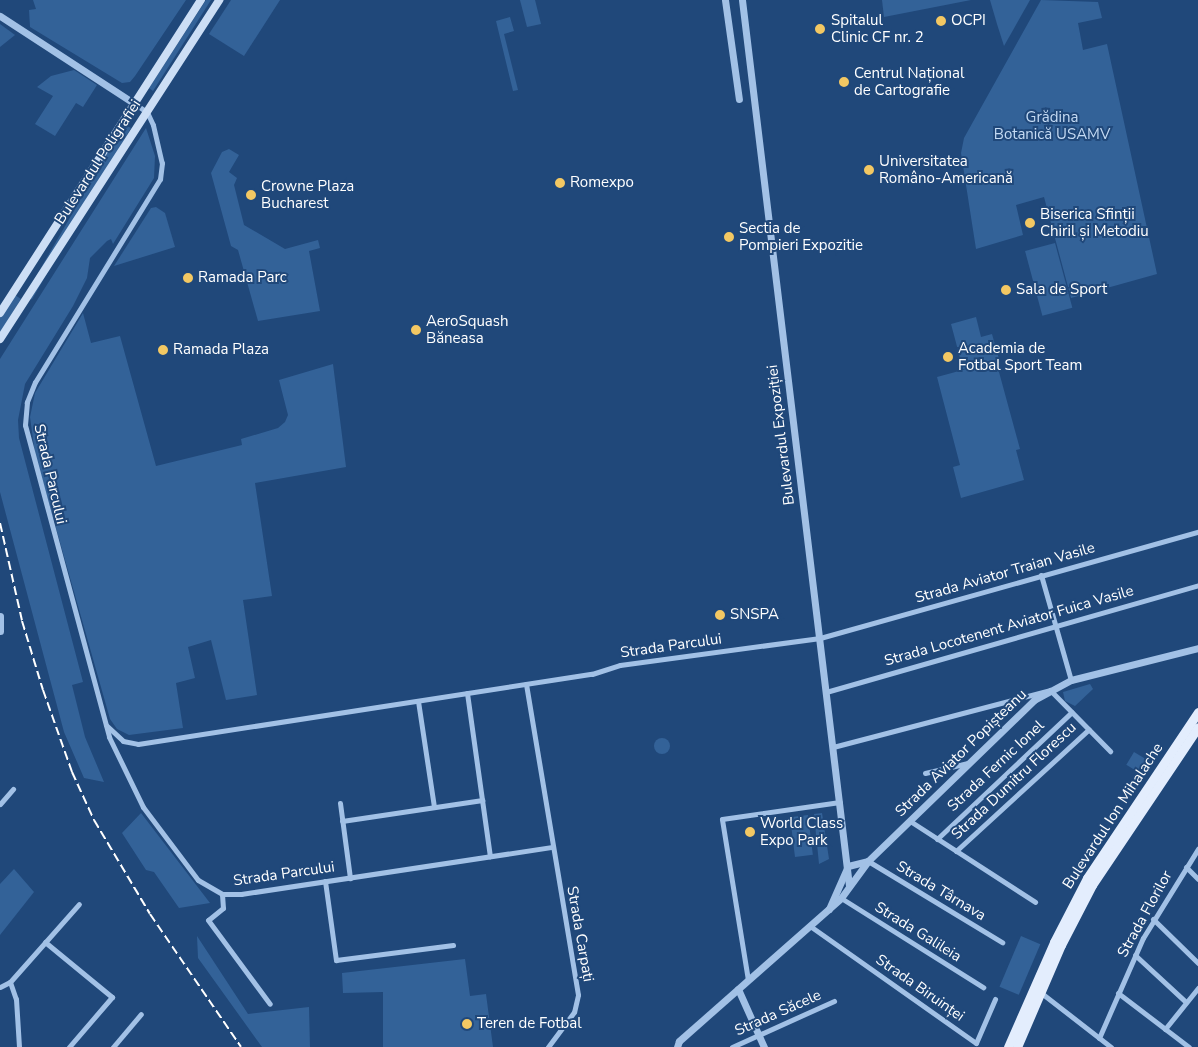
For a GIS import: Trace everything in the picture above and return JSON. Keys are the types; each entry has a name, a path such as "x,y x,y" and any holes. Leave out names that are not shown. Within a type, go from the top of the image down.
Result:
{"main road":[{"name":"Bulevardul Poligrafiei","path":"0,313 202,0"},
{"name":"Bulevardul Poligrafiei","path":"0,339 219,0"},
{"name":"Bulevardul Ion Mihalache","path":"1008,1047 1097,862 1195,729 1198,712"},
{"name":"Bulevardul Ion Mihalache","path":"1017,1047 1037,990"}],"street":[{"path":"726,0 738,99"},
{"name":"Bulevardul Expoziției","path":"742,0 850,886"},
{"path":"0,16 147,112"},
{"name":"Strada Parcului","path":"147,112 161,157 158,184 35,382 25,414 32,460 105,724 115,754 143,807 198,880 222,894 350,878 552,847"},
{"name":"Strada Aviator Traian Vasile","path":"820,638 1198,532"},
{"path":"1041,576 1071,680"},
{"name":"Strada Locotenent Aviator Fuica Vasile","path":"826,692 1056,624 1198,585"},
{"path":"0,616 0,631"},
{"name":"Strada Parcului","path":"105,724 123,741 138,744 596,673 620,665 820,638"},
{"name":"Strada Aviator Popișteanu","path":"676,1046 841,898 868,861 1025,708 1050,690 1071,680 1198,648"},
{"path":"526,684 552,847"},
{"path":"833,747 1050,690 1110,751"},
{"path":"467,693 490,856"},
{"path":"418,701 434,807"},
{"name":"Strada Fernic Ionel","path":"937,838 1072,712"},
{"name":"Strada Dumitru Florescu","path":"956,851 1089,729"},
{"path":"924,773 968,763"},
{"path":"0,804 13,789"},
{"path":"342,821 482,800"},
{"path":"748,980 722,819 840,802"},
{"name":"Strada Parcului","path":"340,804 350,878"},
{"path":"910,821 1035,902"},
{"name":"Strada Carpați","path":"548,1047 574,1012 578,995 552,847"},
{"name":"Strada Florilor","path":"1099,1038 1135,955 1153,920 1198,849"},
{"name":"Strada Aviator Popișteanu","path":"828,910 848,866 868,861"},
{"name":"Strada Târnava","path":"868,861 1002,942"},
{"path":"848,866 854,872 861,871"},
{"path":"1186,867 1198,879"},
{"path":"325,881 336,960 453,945"},
{"path":"222,894 223,908 208,920 270,1004"},
{"name":"Strada Galileia","path":"841,898 983,987"},
{"path":"0,987 10,982 79,904"},
{"path":"1153,920 1198,963"},
{"name":"Strada Biruinței","path":"810,926 976,1043 994,1000"},
{"path":"45,942 112,997 69,1047"},
{"path":"1135,955 1186,1002"},
{"path":"10,982 16,999 19,1047"},
{"path":"1165,1029 1198,988"},
{"path":"738,989 764,1047"},
{"path":"1037,990 1111,1047"},
{"path":"1118,993 1189,1047"},
{"name":"Strada Săcele","path":"732,1047 834,1001"},
{"path":"114,1047 141,1014"}],"green space":[{"path":"33,0 186,0 135,76 130,82 122,83 30,27 29,10 36,9"},
{"path":"206,0 211,0 153,91 149,88"},
{"path":"231,0 280,0 244,56 209,34"},
{"path":"520,0 535,0 541,24 527,27"},
{"path":"882,0 971,0 884,17"},
{"path":"990,0 1030,0 1004,46 997,24"},
{"name":"Grădina Botanică USAMV","path":"1041,0 1098,2 1102,18 1078,23 1083,50 1107,44 1157,274 1071,298 1044,197 1016,205 1023,235 976,249 961,153 964,138"},
{"path":"510,17 514,31 504,34 518,90 513,91 496,21"},
{"path":"0,24 15,35 0,47"},
{"path":"74,70 97,85 83,107 76,103 55,136 35,124 53,96 37,87 51,76"},
{"path":"124,124 131,128 32,299 25,295"},
{"path":"146,128 155,156 154,178 113,244 111,239 107,241 90,258 87,278 73,306 25,384 18,420 19,438 83,682 72,685 85,737 104,782 84,778 64,732 0,492 0,359"},
{"path":"229,149 239,155 229,172 237,178 234,185 244,225 285,249 318,240 320,248 309,251 320,311 258,321 238,250 231,246 211,173 222,152"},
{"path":"156,207 165,213 175,247 114,266 151,208"},
{"path":"1055,243 1072,308 1042,316 1025,251"},
{"path":"15,295 21,299 0,333 0,318"},
{"path":"83,313 91,343 120,336 156,466 242,445 241,439 278,428 285,422 288,415 279,380 333,364 346,467 255,483 272,596 243,600 257,695 226,700 211,640 188,647 195,678 176,683 183,728 129,735 117,729 110,719 35,454 30,417 35,393"},
{"path":"976,317 981,337 992,334 999,359 963,369 951,324"},
{"path":"996,361 1020,449 1016,450 1024,480 961,498 953,467 960,465 937,377"},
{"path":"1090,684 1093,689 1075,706 1065,701 1063,692"},
{"path":"662,738 668,740 670,746 668,752 662,754 656,752 654,746 656,740"},
{"path":"1134,752 1152,763 1144,776 1126,765"},
{"path":"141,813 210,903 179,908 154,872 146,870 122,833"},
{"path":"822,813 829,859 819,864 814,814"},
{"path":"808,815 813,855 795,857 790,817"},
{"path":"14,869 34,892 0,935 0,884"},
{"path":"197,936 248,1014 309,1007 310,1047 262,1047 198,958"},
{"path":"1021,936 1040,944 1019,995 1000,987"},
{"path":"465,959 470,996 486,994 493,1047 383,1047 383,992 343,993 342,973"}],"railway":[{"path":"0,523 22,621 43,690 72,772 94,820 150,914 241,1047"}],"place":[{"name":"OCPI","path":"941,21"},
{"name":"Spitalul Clinic CF nr. 2","path":"820,29"},
{"name":"Centrul Național de Cartografie","path":"844,82"},
{"name":"Universitatea Româno-Americană","path":"869,170"},
{"name":"Romexpo","path":"560,183"},
{"name":"Crowne Plaza Bucharest","path":"251,195"},
{"name":"Biserica Sfinții Chiril și Metodiu","path":"1030,223"},
{"name":"Sectia de Pompieri Expozitie","path":"729,237"},
{"name":"Ramada Parc","path":"188,278"},
{"name":"Sala de Sport","path":"1006,290"},
{"name":"AeroSquash Băneasa","path":"416,330"},
{"name":"Ramada Plaza","path":"163,350"},
{"name":"Academia de Fotbal Sport Team","path":"948,357"},
{"name":"SNSPA","path":"720,615"},
{"name":"World Class Expo Park","path":"750,832"},
{"name":"Teren de Fotbal","path":"467,1024"}]}
